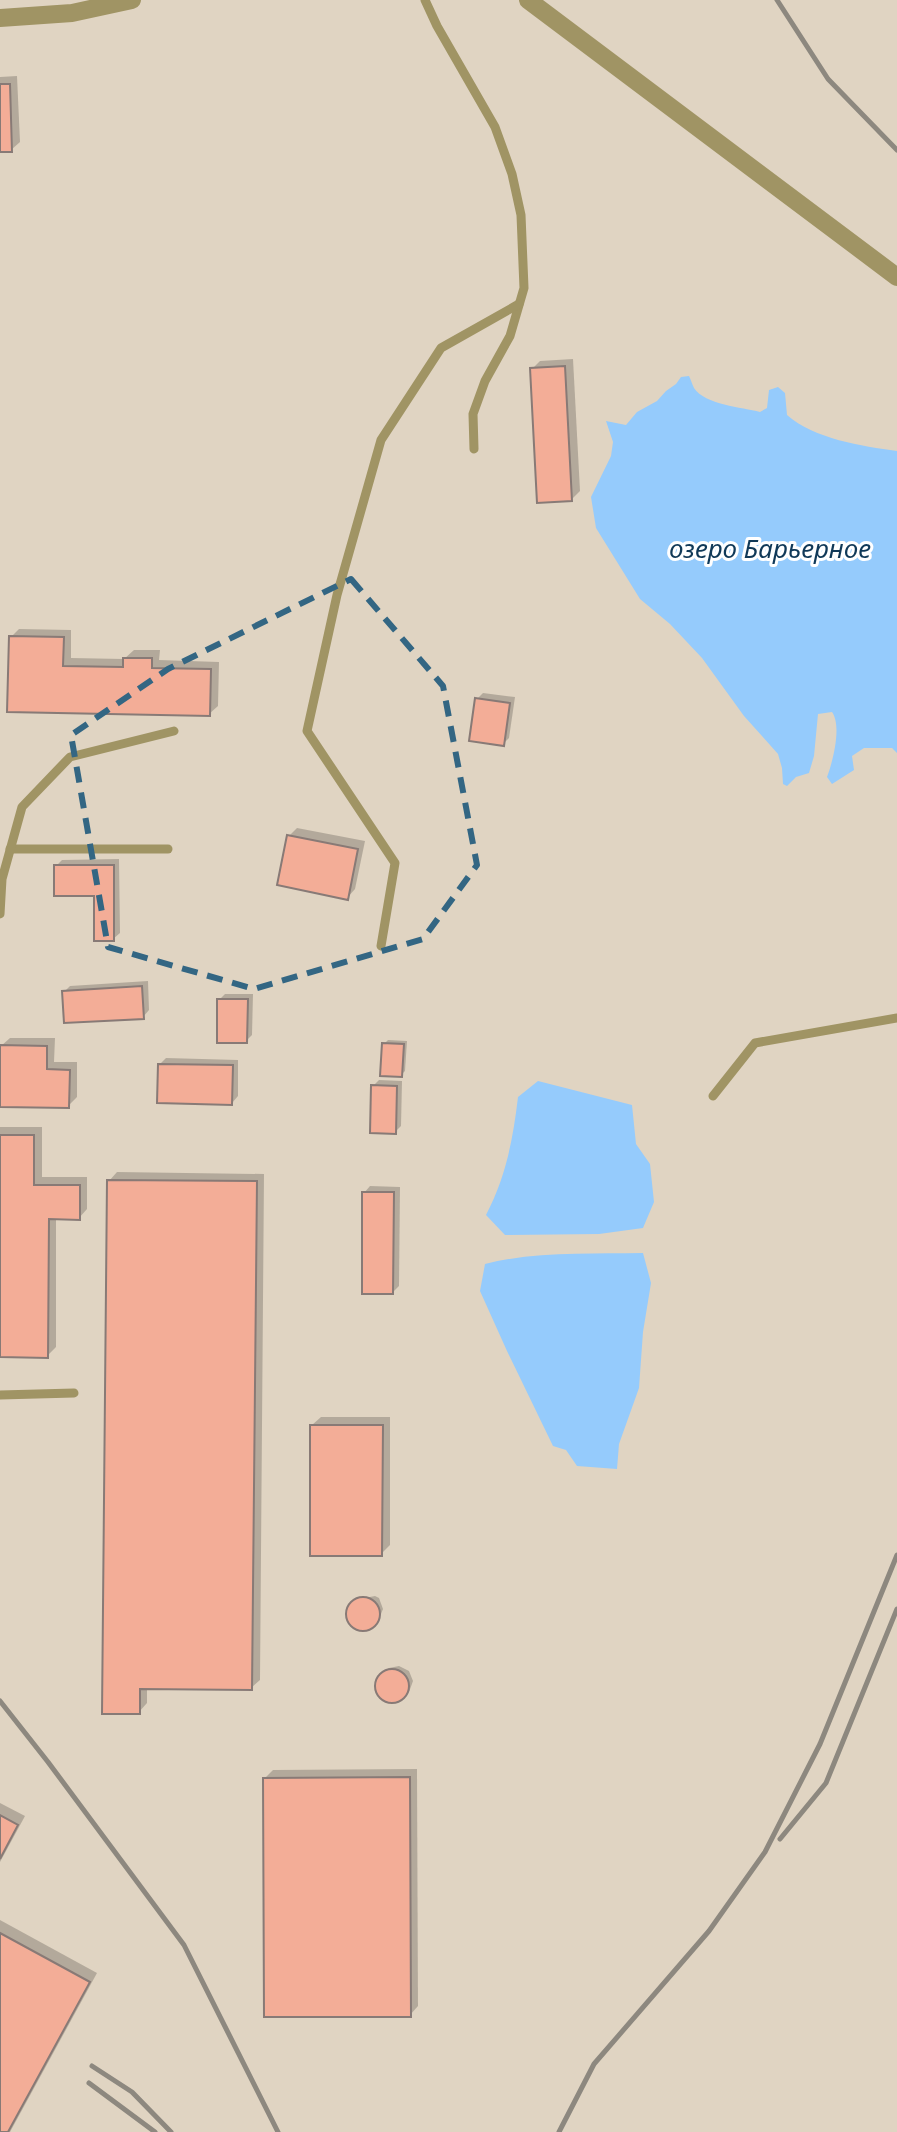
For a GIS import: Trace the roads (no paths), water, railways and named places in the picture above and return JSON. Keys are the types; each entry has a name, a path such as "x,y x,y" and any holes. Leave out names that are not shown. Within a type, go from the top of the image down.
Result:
{"street":[{"path":"0,18 72,13 132,0"},
{"path":"528,0 897,277"}],"lane":[{"path":"425,0 495,127 512,174 521,215 524,288 510,336 485,381 473,414 474,449"},
{"path":"381,946 395,863 307,731 337,595 381,440 441,348 519,304"},
{"path":"0,914 2,879 22,807 70,757 174,731"},
{"path":"10,849 168,849"},
{"path":"713,1096 755,1043 897,1018"},
{"path":"0,1395 74,1393"}],"water":[{"name":"озеро Барьерное","path":"689,376 694,388 706,398 760,412 767,408 769,390 778,387 785,393 787,415 811,430 839,440 897,451 897,753 892,748 864,748 852,756 854,770 832,784 827,777 836,734 832,712 818,714 809,773 796,777 787,786 783,784 778,754 744,716 702,658 670,624 640,599 596,528 591,497 611,456 613,442 606,421 626,425 637,412 657,401 681,377"},
{"path":"538,1081 632,1105 636,1144 650,1164 654,1202 643,1228 599,1234 505,1235 486,1215 508,1158 518,1097"},
{"path":"643,1253 651,1283 639,1388 619,1444 617,1469 577,1466 566,1450 553,1446 507,1351 480,1291 485,1264 544,1255"}],"railway":[{"path":"777,0 828,79 897,150"},
{"path":"559,2132 594,2064 709,1931 765,1852 820,1744 897,1555"},
{"path":"780,1839 826,1783 897,1609"},
{"path":"0,1701 184,1945 278,2132"},
{"path":"92,2066 132,2092 171,2132"},
{"path":"89,2083 155,2132"}]}
